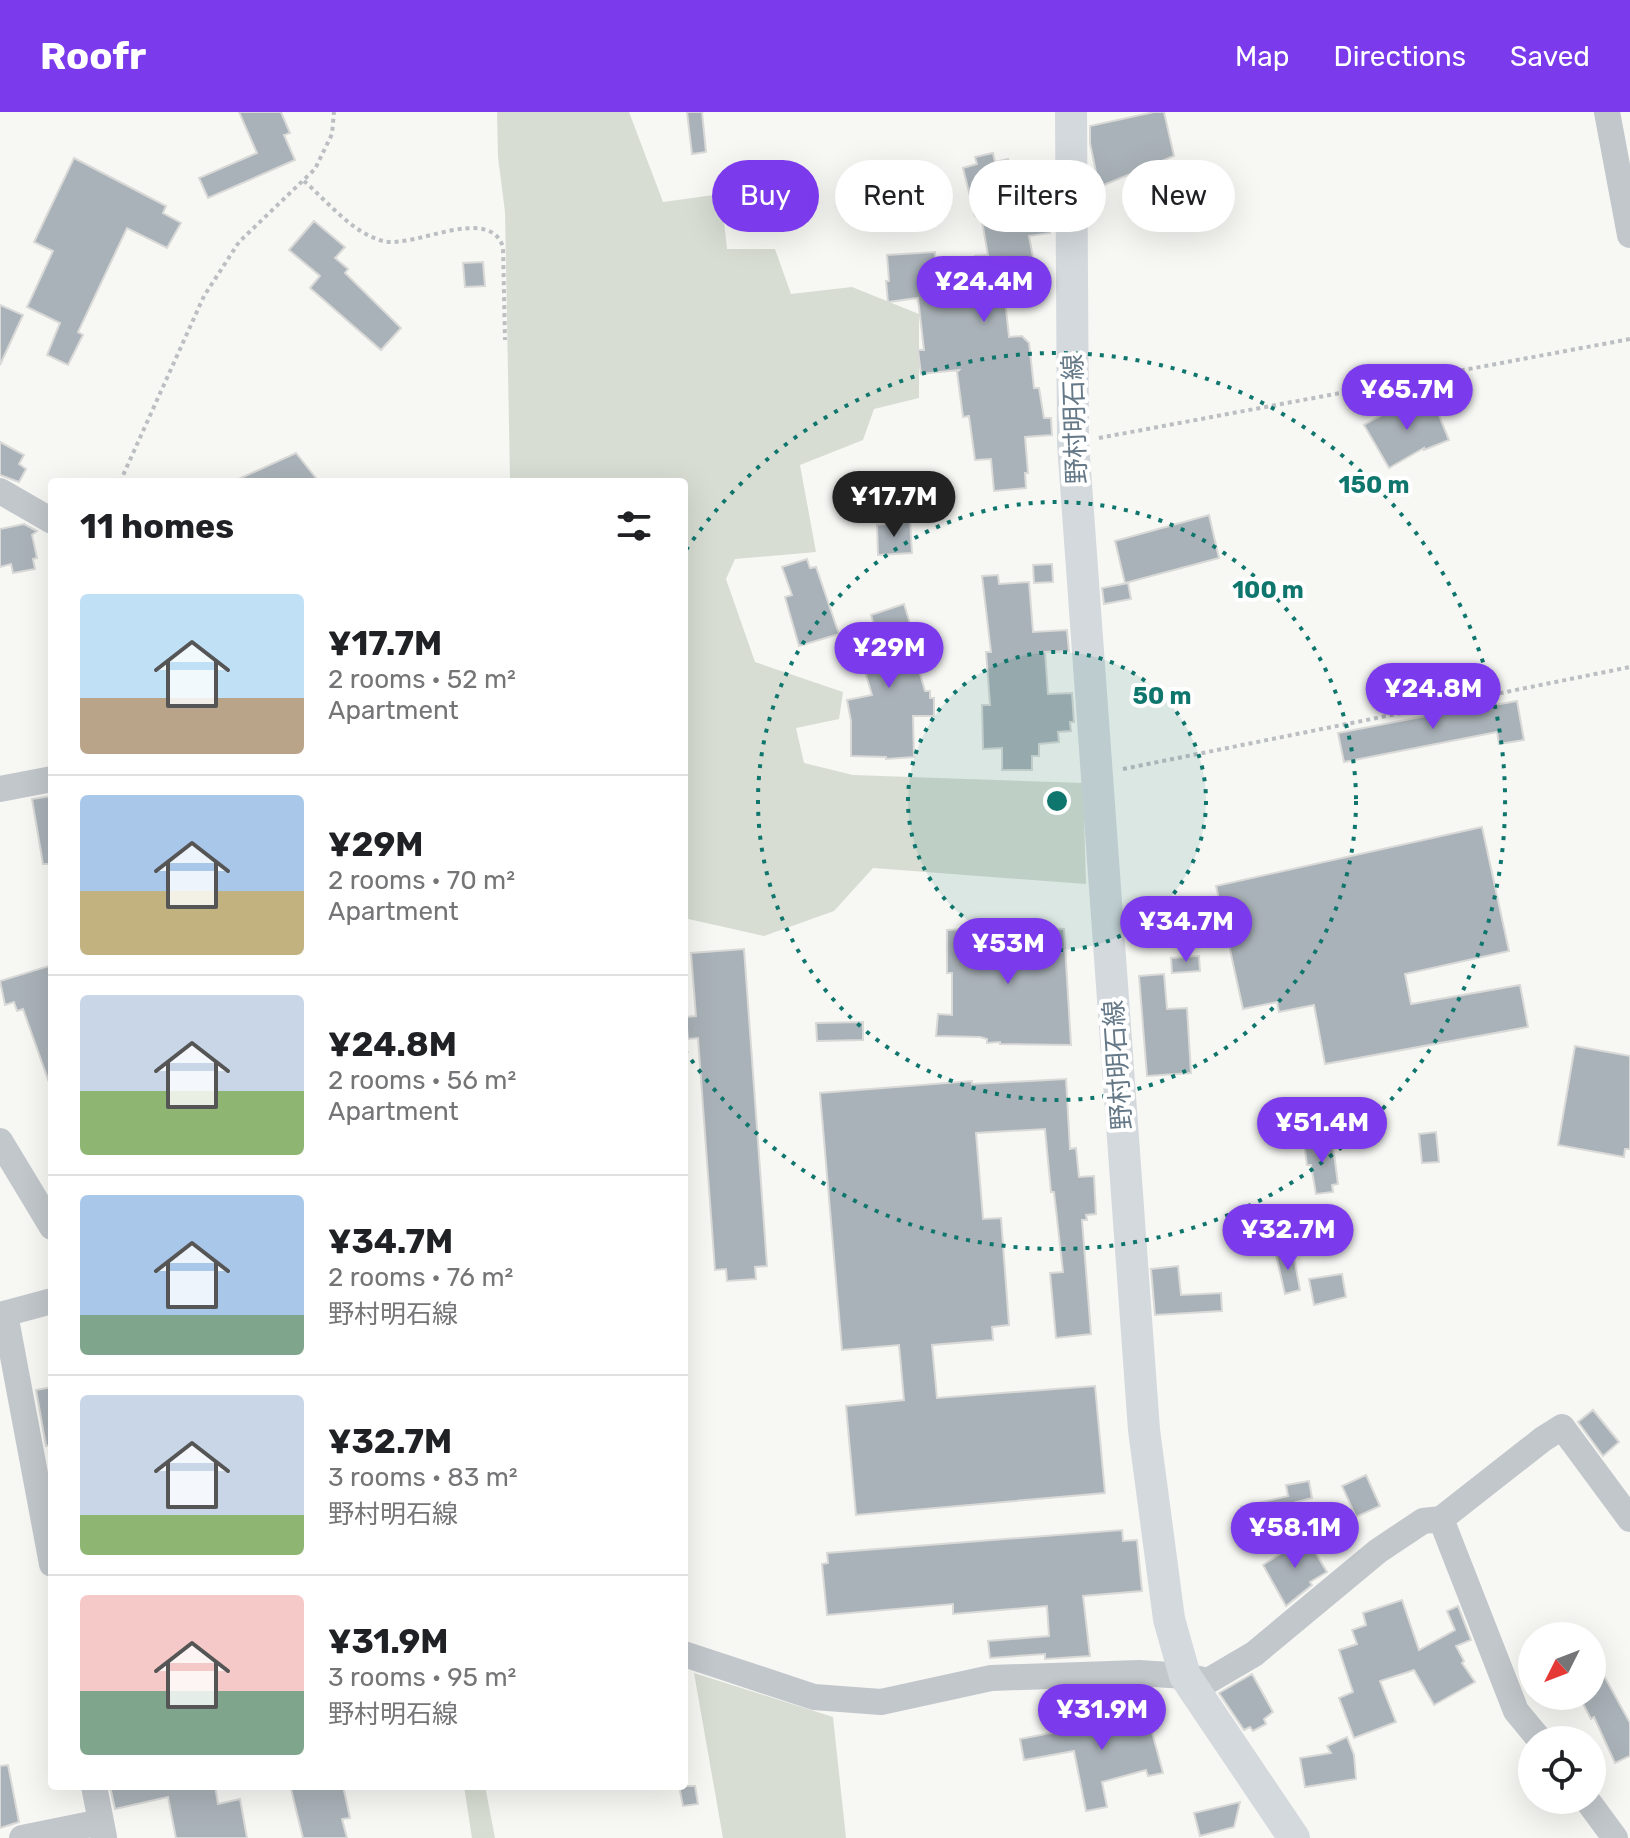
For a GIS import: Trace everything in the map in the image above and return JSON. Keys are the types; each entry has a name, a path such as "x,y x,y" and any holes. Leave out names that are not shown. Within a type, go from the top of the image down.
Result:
{"main road":[{"name":"野村明石線","path":"1071,112 1073,443 1144,1430 1169,1619 1185,1676 1294,1838"}],"street":[{"path":"1607,112 1630,235"},
{"path":"0,491 48,519"},
{"path":"0,789 48,780"},
{"path":"0,1141 48,1220"},
{"path":"48,1302 2,1315 48,1544"},
{"path":"688,1655 814,1697 881,1702 991,1678 1139,1673 1208,1681 1254,1654 1378,1551 1423,1521 1441,1519 1562,1427 1630,1519"},
{"path":"1441,1519 1516,1711 1528,1726"},
{"path":"22,1838 102,1830 95,1790"},
{"path":"1597,1814 1615,1838"}],"path":[{"path":"122,478 204,296 239,242 315,169 332,134 334,112"},
{"path":"304,181 358,229 383,241 399,242 435,233 486,228 500,237 503,247 505,340"},
{"path":"1073,443 1630,339"},
{"path":"1095,775 1630,667"}],"shaded area":[{"path":"497,112 629,112 663,202 712,195 712,232 725,232 727,249 775,249 791,294 852,287 919,314 919,398 874,409 863,440 800,465 816,552 735,559 726,579 755,662 843,692 839,719 796,728 804,763 853,775 1083,783 1086,884 873,868 834,911 764,936 688,919 688,478 510,478 505,212 498,157"},
{"path":"694,1673 833,1717 846,1838 723,1838"},
{"path":"465,1790 486,1790 495,1838 472,1838"}],"building":[{"path":"239,112 281,112 290,133 284,135 295,160 208,198 199,178 257,153"},
{"path":"687,112 702,112 706,152 692,154"},
{"path":"1164,112 1174,156 1164,160 1122,160 1122,177 1106,184 1106,160 1093,160 1090,126"},
{"path":"993,153 995,160 976,160 975,157"},
{"path":"74,158 166,206 163,213 181,223 167,248 127,228 78,332 83,335 68,365 47,355 60,323 27,307 53,251 34,242"},
{"path":"969,166 969,192 963,168"},
{"path":"314,221 345,247 335,258 348,269 345,273 401,328 381,350 310,288 320,276 289,250"},
{"path":"984,232 1050,232 1029,236 1036,274 1003,281 1009,337 1022,336 1029,343 1034,388 1039,388 1044,418 1051,418 1052,435 1025,437 1026,488 994,491 991,459 975,460 969,416 963,417 959,370 921,374 918,350 924,350 918,298 888,302 887,255 935,252 938,295 969,292 969,287 978,286 975,256 988,255"},
{"path":"483,262 485,286 465,287 463,263"},
{"path":"0,305 23,315 0,365"},
{"path":"1432,398 1449,440 1424,448 1389,468 1364,425 1398,406 1398,412"},
{"path":"0,442 24,455 19,464 26,469 19,482 0,475"},
{"path":"296,453 316,478 241,478"},
{"path":"1209,515 1219,558 1125,583 1115,541"},
{"path":"910,521 912,553 878,555 877,525"},
{"path":"24,524 37,531 32,535 37,558 33,559 35,569 13,573 11,564 0,567 0,529"},
{"path":"807,559 810,568 816,567 839,634 799,646 785,597 792,595 782,567"},
{"path":"1052,564 1053,582 1034,583 1033,565"},
{"path":"998,575 999,584 1029,582 1033,632 1067,630 1069,651 1045,652 1048,694 1072,693 1074,722 1070,722 1071,731 1058,732 1059,742 1039,744 1039,756 1032,756 1032,770 1002,770 1002,748 983,749 982,705 990,705 986,652 991,652 982,576"},
{"path":"1128,583 1131,599 1104,604 1102,588"},
{"path":"904,604 911,627 907,628 925,691 930,691 930,698 934,698 934,716 913,716 914,757 886,759 851,756 851,721 847,700 872,695 855,638 876,632 871,615"},
{"path":"1517,701 1524,740 1499,744 1497,732 1344,762 1338,733"},
{"path":"48,797 48,864 43,864 32,799"},
{"path":"1482,827 1509,951 1405,974 1411,1004 1520,985 1528,1027 1325,1064 1314,1005 1279,1012 1277,1002 1243,1009 1216,886"},
{"path":"1007,927 1064,929 1071,1045 1000,1044 987,1043 987,1039 980,1037 936,1036 938,1014 952,1015 952,973 947,973 947,930"},
{"path":"744,949 767,1266 755,1267 756,1279 727,1281 726,1269 715,1270 698,1038 688,1039 688,1017 696,1016 691,953"},
{"path":"1199,956 1200,971 1172,973 1171,958"},
{"path":"48,966 48,1079 23,1009 17,1011 14,1002 5,1005 0,981"},
{"path":"1164,974 1167,1009 1187,1008 1191,1073 1147,1076 1139,976"},
{"path":"863,1022 863,1040 817,1041 816,1023"},
{"path":"1575,1046 1630,1056 1630,1149 1625,1149 1624,1157 1558,1145"},
{"path":"1066,1079 1070,1149 1076,1148 1079,1177 1094,1176 1096,1214 1086,1215 1087,1220 1082,1220 1091,1334 1056,1338 1050,1273 1063,1272 1045,1129 976,1133 983,1219 1001,1218 1009,1325 992,1327 993,1340 932,1345 937,1398 1095,1386 1105,1493 856,1515 846,1406 904,1400 899,1345 842,1350 820,1093 972,1081 972,1084"},
{"path":"1436,1132 1439,1162 1422,1163 1419,1134"},
{"path":"1332,1138 1338,1184 1332,1185 1333,1192 1316,1194 1304,1143"},
{"path":"1293,1252 1300,1290 1285,1294 1276,1255"},
{"path":"1178,1266 1181,1295 1221,1293 1222,1311 1155,1315 1151,1269"},
{"path":"1342,1274 1346,1297 1314,1305 1309,1279"},
{"path":"48,1388 48,1446 46,1446 36,1390"},
{"path":"1593,1410 1619,1442 1603,1456 1578,1422"},
{"path":"1366,1475 1380,1506 1356,1517 1342,1486"},
{"path":"1309,1481 1312,1498 1296,1502 1317,1524 1248,1540 1241,1507 1288,1496 1286,1485"},
{"path":"1122,1530 1123,1541 1137,1540 1142,1591 1083,1596 1090,1656 1045,1659 1045,1654 990,1658 988,1641 1049,1636 1047,1606 953,1614 953,1604 827,1615 822,1564 828,1563 827,1553"},
{"path":"1306,1537 1327,1572 1310,1582 1312,1585 1286,1606 1263,1565"},
{"path":"1402,1600 1419,1650 1455,1630 1447,1611 1458,1606 1471,1640 1456,1646 1464,1661 1462,1663 1475,1682 1434,1705 1414,1670 1380,1681 1396,1722 1354,1738 1339,1698 1353,1692 1339,1650 1357,1644 1352,1630 1366,1625 1363,1613"},
{"path":"1252,1674 1273,1712 1264,1719 1266,1724 1253,1731 1250,1727 1244,1730 1219,1693"},
{"path":"1606,1679 1630,1723 1630,1756 1615,1763 1606,1743 1606,1726 1598,1726 1594,1717 1591,1719 1586,1710 1606,1710"},
{"path":"1146,1710 1163,1773 1148,1776 1146,1770 1102,1782 1107,1807 1086,1811 1074,1751 1024,1760 1020,1739 1112,1721"},
{"path":"1347,1737 1354,1755 1356,1779 1305,1787 1300,1758 1331,1753 1327,1746"},
{"path":"8,1765 19,1822 0,1828 0,1766"},
{"path":"695,1786 698,1804 683,1806 680,1790"},
{"path":"111,1790 216,1790 218,1804 240,1799 247,1838 176,1838 168,1797 115,1809"},
{"path":"291,1790 344,1790 350,1818 342,1819 347,1838 303,1838"},
{"path":"1240,1802 1234,1827 1200,1836 1194,1813"}]}
